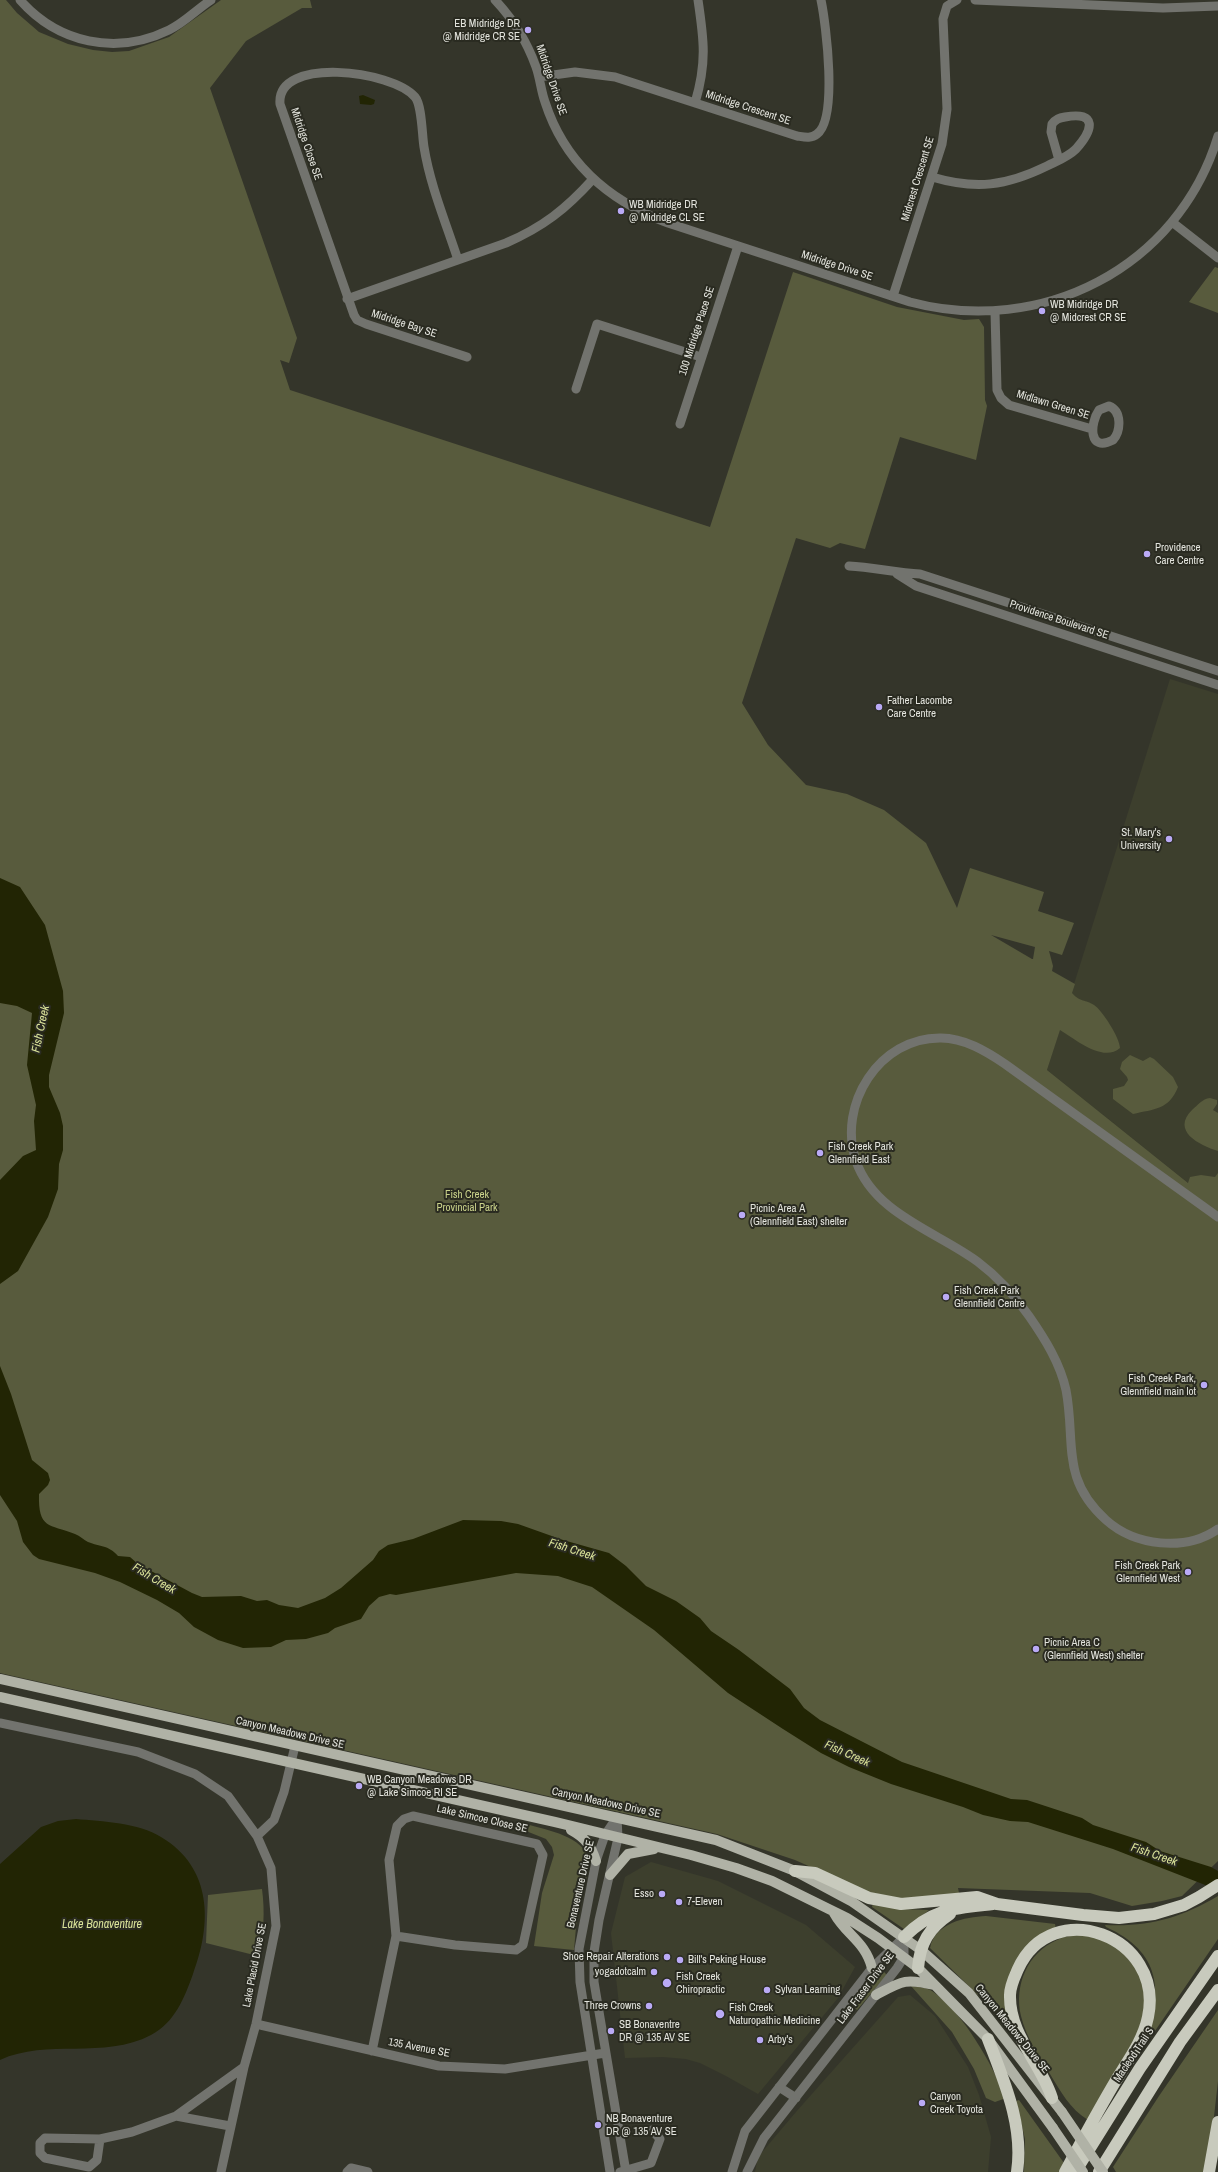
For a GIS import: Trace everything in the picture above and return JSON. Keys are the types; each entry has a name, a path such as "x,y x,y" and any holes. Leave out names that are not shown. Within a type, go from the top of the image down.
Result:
{"highway":[{"path":"795,1871 816,1874 869,1898 901,1904 977,1897 997,1904 1119,1918 1154,1914 1184,1905 1218,1884"},
{"path":"904,1937 921,1922 946,1910 997,1904"},
{"path":"918,1968 923,1941 932,1927 959,1908"},
{"path":"1052,2098 1048,2086 1027,2052 1018,2031 1011,2010 1012,1984 1027,1954 1043,1941 1058,1933 1083,1929 1100,1932 1116,1940 1132,1952 1145,1972 1149,1988 1148,2018 1142,2036 1093,2119 1066,2172"},
{"name":"Macleod Trail S","path":"1075,2172 1140,2068 1218,1956"},
{"path":"1099,2172 1180,2042 1218,1990"},
{"path":"988,2039 1011,2100 1017,2135 1018,2172"},
{"path":"1209,2172 1218,2122"}],"main road":[{"name":"Canyon Meadows Drive SE","path":"0,1679 716,1840 795,1871 851,1901 904,1937 921,1950 969,1994 1052,2098 1103,2172"},
{"path":"0,1697 555,1822 736,1868 772,1881 833,1911 892,1948 918,1968 988,2039 1083,2172"},
{"path":"555,1822 581,1835 589,1843 596,1861"},
{"path":"610,1875 628,1854 661,1848"},
{"path":"833,1911 838,1920 869,1954 872,1968"},
{"path":"876,1995 905,1981 914,1980 934,1985"}],"street":[{"path":"20,0 38,18 60,32 86,41 112,44 139,41 169,30 211,0"},
{"name":"Midridge Drive SE","path":"495,0 522,36 539,77 545,102 559,135 573,157 593,179 619,200 645,215 893,296 945,309 995,312 1045,303 1093,285 1119,270 1139,255 1172,222 1197,185 1210,160 1218,136"},
{"path":"695,103 702,80 704,58 698,0"},
{"name":"Midridge Crescent SE","path":"539,77 562,72 603,74 796,136 810,137 818,134 823,126 829,73 825,23 820,0"},
{"name":"Midcrest Crescent SE","path":"893,296 942,144 947,108 943,20 947,6 957,0"},
{"path":"975,0 1163,8 1218,6"},
{"name":"Midridge Close SE","path":"347,298 280,104 282,90 294,80 318,74 346,71 384,79 415,97 419,107 424,149 429,169 458,260"},
{"path":"932,177 964,185 994,184 1023,177 1059,160 1076,149 1087,133 1089,123 1084,116 1078,115 1058,119 1052,124 1051,129 1059,160"},
{"path":"347,298 506,243 547,222 566,208 593,179"},
{"path":"1172,222 1218,258"},
{"name":"100 Midridge Place SE","path":"680,424 738,246"},
{"name":"Midridge Bay SE","path":"347,298 354,315 361,322 467,357"},
{"name":"Midlawn Green SE","path":"995,312 997,390 1000,398 1009,405 1092,430"},
{"path":"576,389 597,324 701,357"},
{"name":"Providence Boulevard SE","path":"849,566 876,568 896,573 920,574 1218,671"},
{"name":"Providence Boulevard SE","path":"896,573 916,586 1218,685"},
{"path":"1218,1217 1005,1064 982,1049 969,1044 944,1038 924,1039 911,1043 894,1052 876,1068 862,1085 856,1098 851,1124 854,1154 858,1166 875,1192 899,1213 968,1255 991,1272 1020,1303 1046,1341 1058,1366 1066,1390 1075,1475 1082,1493 1089,1503 1114,1527 1138,1538 1154,1543 1179,1543 1204,1536 1218,1529"},
{"name":"Lake Placid Drive SE","path":"0,1723 138,1752 195,1774 228,1796 257,1836 271,1868 276,1926 256,2024 230,2126 221,2172"},
{"path":"257,1836 274,1820 284,1792 295,1746"},
{"name":"Lake Simcoe Close SE","path":"372,2051 396,1936 389,1860 397,1826 404,1819 413,1816 537,1844 543,1855 523,1945 516,1950 455,1946 396,1936"},
{"path":"616,1818 618,1838 599,1920 594,1952 594,1982 624,2172 651,2163 660,2139 652,2130"},
{"name":"Bonaventure Drive SE","path":"610,2172 580,1982 579,1949 596,1861 605,1835 616,1818"},
{"name":"Lake Fraser Drive SE","path":"732,2172 745,2131 872,1968 904,1937"},
{"name":"Lake Fraser Drive SE","path":"747,2172 764,2138 904,1957 904,1937"},
{"name":"135 Avenue SE","path":"256,2024 439,2066 505,2069 605,2054"},
{"path":"100,2139 97,2160 89,2167 46,2158 40,2153 40,2143 45,2138 100,2139 132,2132 176,2116 244,2067"},
{"path":"779,2087 796,2098"},
{"path":"176,2116 230,2126"},
{"path":"347,2172 351,2168 368,2172"}],"shaded area":[{"name":"St. Mary's University","path":"1170,679 1218,694 1218,1204 1208,1199 1047,1070"},
{"path":"651,1862 718,1881 806,1925 855,1967 838,1998 758,2094 700,2063 686,2059 663,2057 625,2058 611,1933 625,1877"},
{"path":"910,1995 935,2016 968,2067 979,2095 991,2137 988,2172 755,2172 758,2157 796,2112 898,1997"}],"green space":[{"name":"Fish Creek Provincial Park","path":"0,0 6,0 17,13 39,32 68,44 93,50 112,52 129,51 169,37 221,0 310,0 312,8 302,8 246,41 210,88 297,338 289,363 280,360 290,390 710,527 793,272 897,307 964,320 979,319 984,327 985,400 987,406 976,460 900,437 865,549 840,543 830,548 796,538 742,703 768,745 806,785 847,794 884,810 926,843 957,908 970,868 1044,892 1038,911 1074,923 1062,955 1049,951 1053,966 1052,971 1075,984 1072,993 1081,1000 1091,1003 1101,1012 1114,1031 1120,1048 1113,1052 1106,1053 1098,1051 1081,1044 1060,1030 1047,1070 1188,1183 1190,1177 1201,1175 1215,1177 1218,1173 1218,1861 1182,1896 1132,1906 1090,1893 958,1888 959,1893 906,1900 867,1892 795,1860 717,1834 0,1673","holes":["991,935 1035,947 1032,959"]},
{"path":"1215,267 1218,268 1218,313 1189,302"},
{"path":"1130,1055 1143,1061 1150,1057 1154,1059 1173,1077 1178,1087 1174,1095 1165,1104 1154,1109 1133,1114 1113,1099 1113,1089 1124,1086 1128,1080 1120,1069 1122,1062"},
{"path":"1210,1098 1217,1100 1217,1104 1213,1110 1218,1113 1218,1151 1196,1141 1186,1131 1186,1118 1202,1101"},
{"path":"526,1824 564,1835 580,1845 586,1852 590,1861 576,1927 574,1950 534,1946 542,1893 554,1855 552,1847 546,1839 526,1831"},
{"path":"262,1889 262,1939 258,1956 206,1943 208,1895"},
{"path":"1218,1896 1218,1939 1146,2044 1144,2043 1154,2006 1155,1990 1153,1975 1147,1961 1138,1948 1105,1925 1151,1923 1164,1920 1191,1910"},
{"path":"873,1903 900,1909 929,1910 906,1930 872,1907"},
{"path":"986,1916 1055,1924 1056,1929 1015,1969 1014,2035 981,1998 930,1948 933,1939 944,1927 960,1920"},
{"path":"1087,1935 1114,1943 1142,1974 1146,2006 1137,2035 1088,2120 1076,2111 1066,2100 1037,2054 1023,2024 1019,2005 1021,1982 1025,1972 1038,1953 1061,1938"},
{"path":"884,1972 887,1975 857,2010 855,2008 869,1987"},
{"path":"911,1986 925,1988 932,1991 944,2000 955,2012 985,2055 1006,2098 995,2102 986,2098 974,2069 952,2032"},
{"path":"1218,2010 1218,2081 1212,2134 1205,2172 1116,2172 1113,2167 1159,2096"},
{"path":"1019,2100 1064,2163 1060,2172 1024,2172 1025,2139 1016,2101"}],"water":[{"path":"363,95 375,100 374,104 360,104 359,96"},
{"name":"Fish Creek","path":"0,878 20,887 45,925 63,991 64,1013 49,1075 49,1087 60,1113 63,1126 63,1150 59,1164 58,1189 48,1217 18,1271 0,1284 0,1180 23,1156 36,1150 34,1121 36,1105 27,1065 32,1013 17,1006 0,1003"},
{"name":"Fish Creek","path":"0,1366 11,1394 32,1460 48,1473 50,1480 48,1485 39,1494 39,1505 43,1519 52,1526 75,1534 88,1542 108,1548 115,1552 118,1556 130,1557 138,1564 192,1593 202,1597 241,1596 257,1601 267,1600 279,1605 298,1608 325,1598 341,1588 373,1560 379,1551 388,1545 413,1539 463,1520 501,1521 518,1524 563,1540 609,1553 626,1566 646,1586 676,1601 700,1618 711,1631 739,1650 790,1689 804,1708 820,1720 902,1762 1011,1799 1027,1800 1082,1818 1093,1825 1146,1842 1160,1851 1211,1867 1218,1871 1218,1890 1113,1849 1028,1822 1010,1821 983,1815 891,1784 849,1767 821,1753 728,1693 654,1630 592,1587 558,1576 516,1573 396,1595 390,1594 379,1597 369,1606 361,1619 335,1628 328,1633 306,1639 286,1640 271,1647 243,1648 218,1640 194,1627 179,1613 157,1600 120,1582 95,1573 39,1559 33,1555 23,1542 17,1521 0,1495"},
{"name":"Lake Bonaventure","path":"76,1819 120,1824 152,1832 178,1850 191,1864 199,1881 204,1898 205,1917 199,1955 186,1992 178,2009 166,2024 151,2035 133,2042 114,2046 37,2050 0,2060 0,1864 41,1827 58,1821"}],"place":[{"name":"EB Midridge DR @ Midridge CR SE","path":"528,30"},
{"name":"WB Midridge DR @ Midridge CL SE","path":"621,211"},
{"name":"WB Midridge DR @ Midcrest CR SE","path":"1042,311"},
{"name":"Providence Care Centre","path":"1147,554"},
{"name":"Father Lacombe Care Centre","path":"879,707"},
{"name":"St. Mary's University","path":"1169,839"},
{"name":"Fish Creek Park Glennfield East","path":"820,1153"},
{"name":"Picnic Area A (Glennfield East) shelter","path":"742,1215"},
{"name":"Fish Creek Park Glennfield Centre","path":"946,1297"},
{"name":"Fish Creek Park, Glennfield main lot","path":"1204,1385"},
{"name":"Fish Creek Park Glennfield West","path":"1188,1572"},
{"name":"Picnic Area C (Glennfield West) shelter","path":"1036,1649"},
{"name":"WB Canyon Meadows DR @ Lake Simcoe RI SE","path":"359,1786"},
{"name":"Esso","path":"662,1894"},
{"name":"7-Eleven","path":"679,1902"},
{"name":"Shoe Repair Alterations","path":"667,1957"},
{"name":"Bill's Peking House","path":"680,1960"},
{"name":"yogadotcalm","path":"654,1972"},
{"name":"Fish Creek Chiropractic","path":"667,1983"},
{"name":"Sylvan Learning","path":"767,1990"},
{"name":"Three Crowns","path":"649,2006"},
{"name":"Fish Creek Naturopathic Medicine","path":"720,2014"},
{"name":"SB Bonaventre DR @ 135 AV SE","path":"611,2031"},
{"name":"Arby's","path":"760,2040"},
{"name":"Canyon Creek Toyota","path":"922,2103"},
{"name":"NB Bonaventure DR @ 135 AV SE","path":"598,2125"}]}
